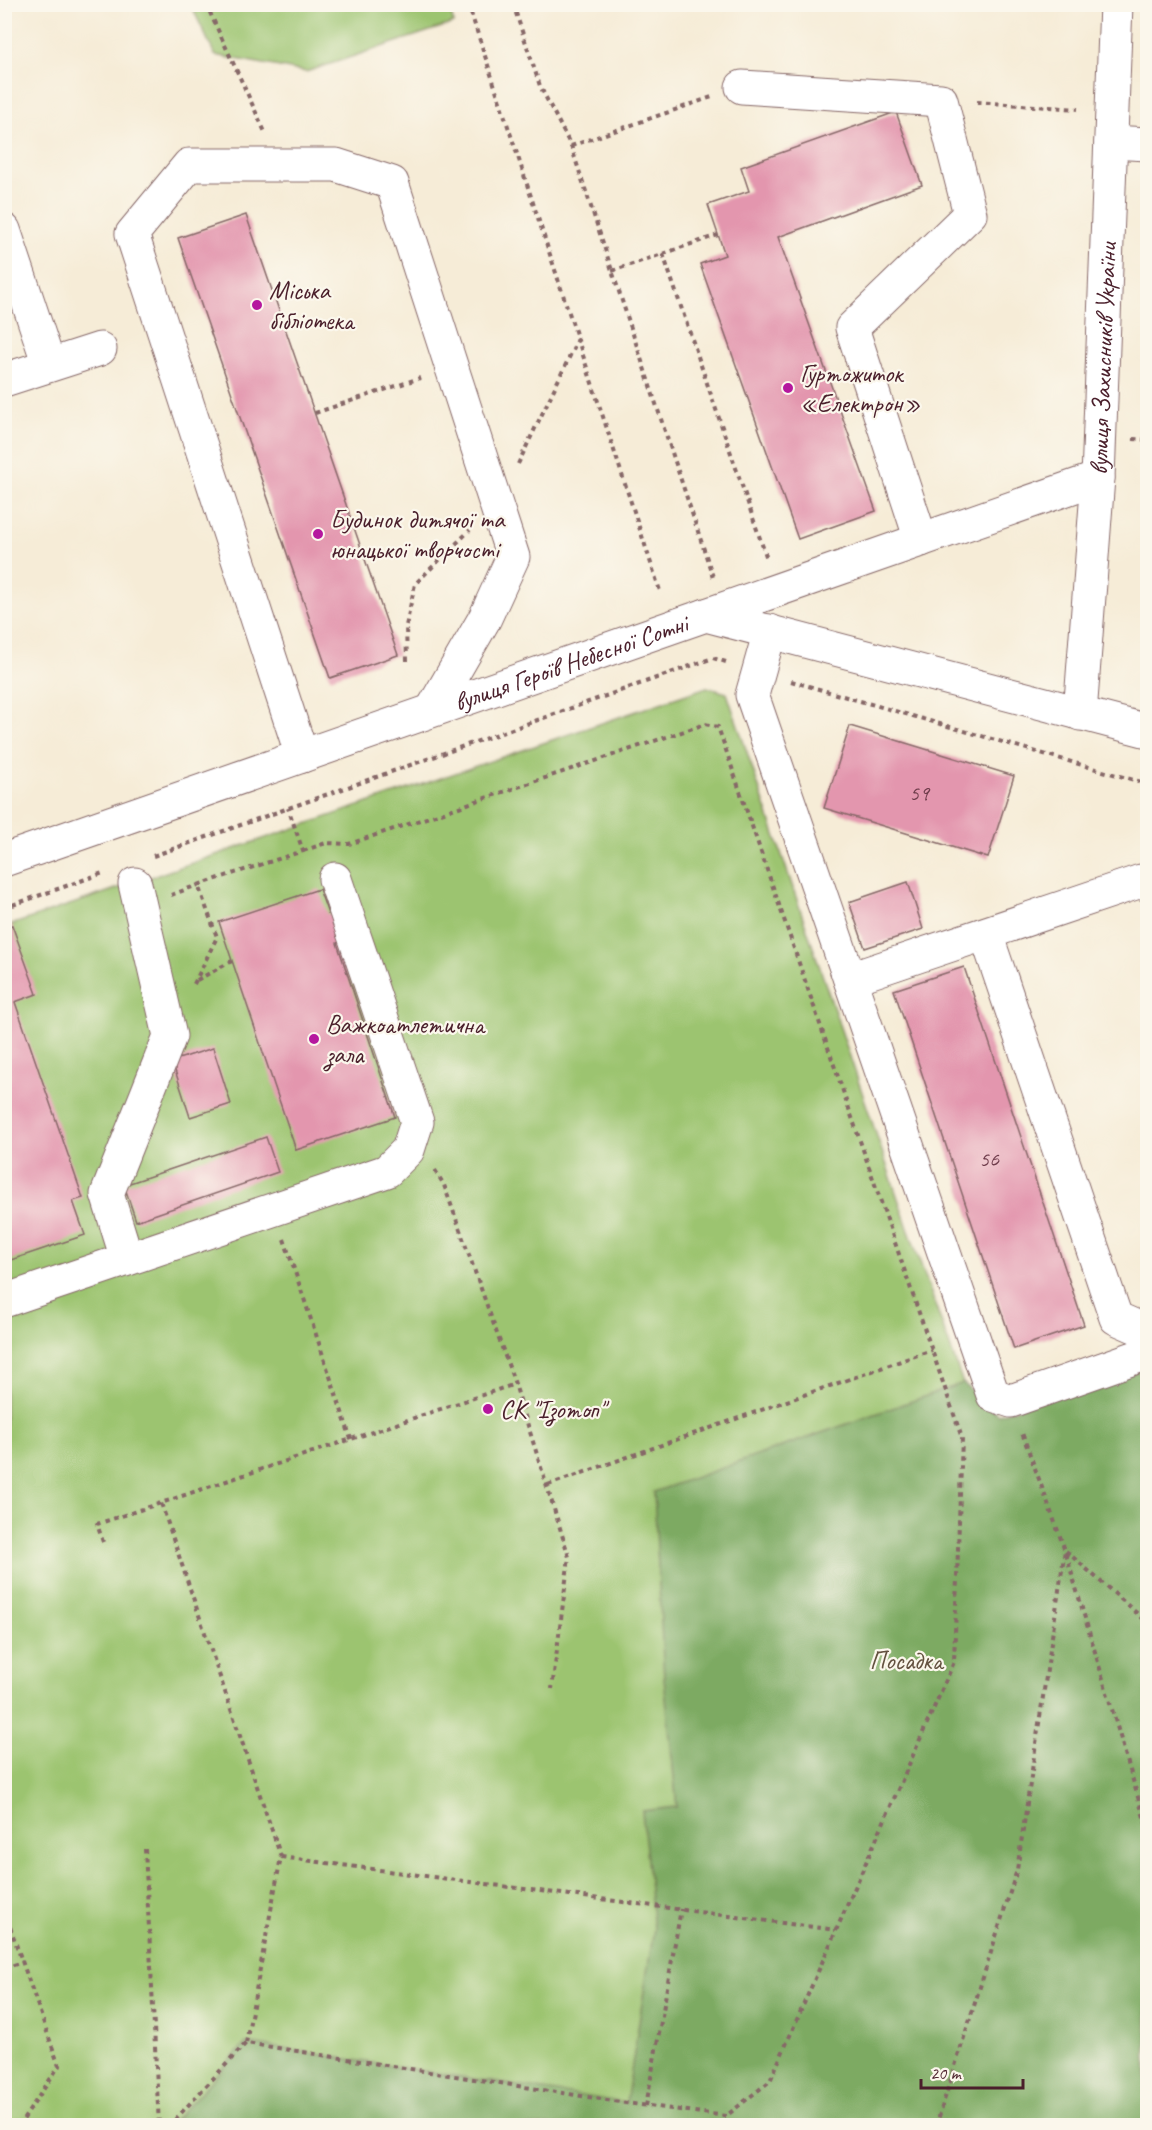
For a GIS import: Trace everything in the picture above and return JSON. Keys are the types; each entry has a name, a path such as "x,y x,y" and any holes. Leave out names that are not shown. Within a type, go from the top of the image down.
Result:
{"street":[{"name":"вулиця Захисників України","path":"1080,714 1098,478 1116,4"},
{"path":"742,87 941,100 970,214 852,328 921,540"},
{"path":"1112,127 1148,144"},
{"path":"302,756 132,234 189,165 336,165 392,183 513,557 485,618 432,710"},
{"path":"4,230 49,365"},
{"path":"4,380 100,349"},
{"path":"715,612 1098,478"},
{"name":"вулиця Героїв Небесної Сотні","path":"4,860 715,612 770,631 1148,731"},
{"path":"770,631 752,695 993,1395 1011,1401 1148,1353"},
{"path":"122,878 170,1036 107,1194 127,1259"},
{"path":"4,1301 387,1171 408,1150 417,1122 335,879"},
{"path":"850,979 1142,880 1148,885"},
{"path":"986,934 1116,1318 1139,1328 1148,1325"}],"path":[{"path":"206,4 281,165"},
{"path":"468,4 672,627"},
{"path":"513,4 540,86 571,146 612,271 715,612"},
{"path":"571,146 742,87"},
{"path":"941,100 1112,127"},
{"path":"612,271 718,235"},
{"path":"663,254 768,560"},
{"path":"407,662 406,626 416,584 496,503 511,480 578,339"},
{"path":"315,414 452,368"},
{"path":"152,856 713,658 736,665"},
{"path":"781,678 1148,784"},
{"path":"192,990 216,937 198,885 326,843 349,844 705,724 718,727 962,1438 954,1662 770,2081 726,2116 646,2106 246,2043"},
{"path":"288,808 303,851"},
{"path":"4,908 122,878"},
{"path":"196,981 232,961"},
{"path":"417,1122 434,1168 444,1185 515,1384 569,1557 552,1689"},
{"path":"274,1210 351,1439"},
{"path":"548,1485 932,1350"},
{"path":"103,1542 97,1524 515,1384"},
{"path":"1011,1401 1065,1550 1148,1832"},
{"path":"161,1503 281,1857 246,2043 169,2126"},
{"path":"1065,1550 1148,1623"},
{"path":"936,2126 1017,1870 1065,1550"},
{"path":"145,1849 159,2126"},
{"path":"281,1857 836,1930"},
{"path":"646,2106 681,1909"},
{"path":"4,1910 60,2066 19,2126"},
{"path":"4,1968 23,1962"}],"green space":[{"path":"191,5 448,5 454,23 306,72 215,55"},
{"name":"СК \"Ізотоп\"","path":"707,687 727,693 908,1228 1023,1553 767,2125 5,2125 5,927"},
{"name":"Посадка","path":"1147,1368 1147,2125 169,2126 246,2043 626,2103 654,1929 642,1811 677,1807 664,1678 654,1492 963,1383 998,1414"}],"building":[{"name":"Гуртожиток «Електрон»","path":"896,112 922,185 778,237 876,511 798,539 700,264 725,255 708,205 749,191 741,167"},
{"name":"Будинок дитячої та юнацької творчості","path":"246,215 398,655 330,678 178,238"},
{"path":"850,726 1014,776 988,858 824,808"},
{"path":"908,882 923,929 865,948 849,902"},
{"name":"Важкоатлетична зала","path":"319,889 328,914 342,909 352,938 337,943 395,1117 296,1150 219,922"},
{"path":"12,925 37,994 15,1002 83,1198 73,1201 85,1235 5,1262 5,927"},
{"path":"964,967 1084,1325 1014,1349 894,990"},
{"path":"213,1048 231,1104 190,1117 172,1061"},
{"path":"266,1137 278,1172 136,1221 124,1185"}],"place":[{"name":"Міська бібліотека","path":"257,305"},
{"name":"Гуртожиток «Електрон»","path":"788,388"},
{"name":"Будинок дитячої та юнацької творчості","path":"318,534"},
{"name":"Важкоатлетична зала","path":"314,1039"},
{"name":"СК \"Ізотоп\"","path":"488,1409"}]}
